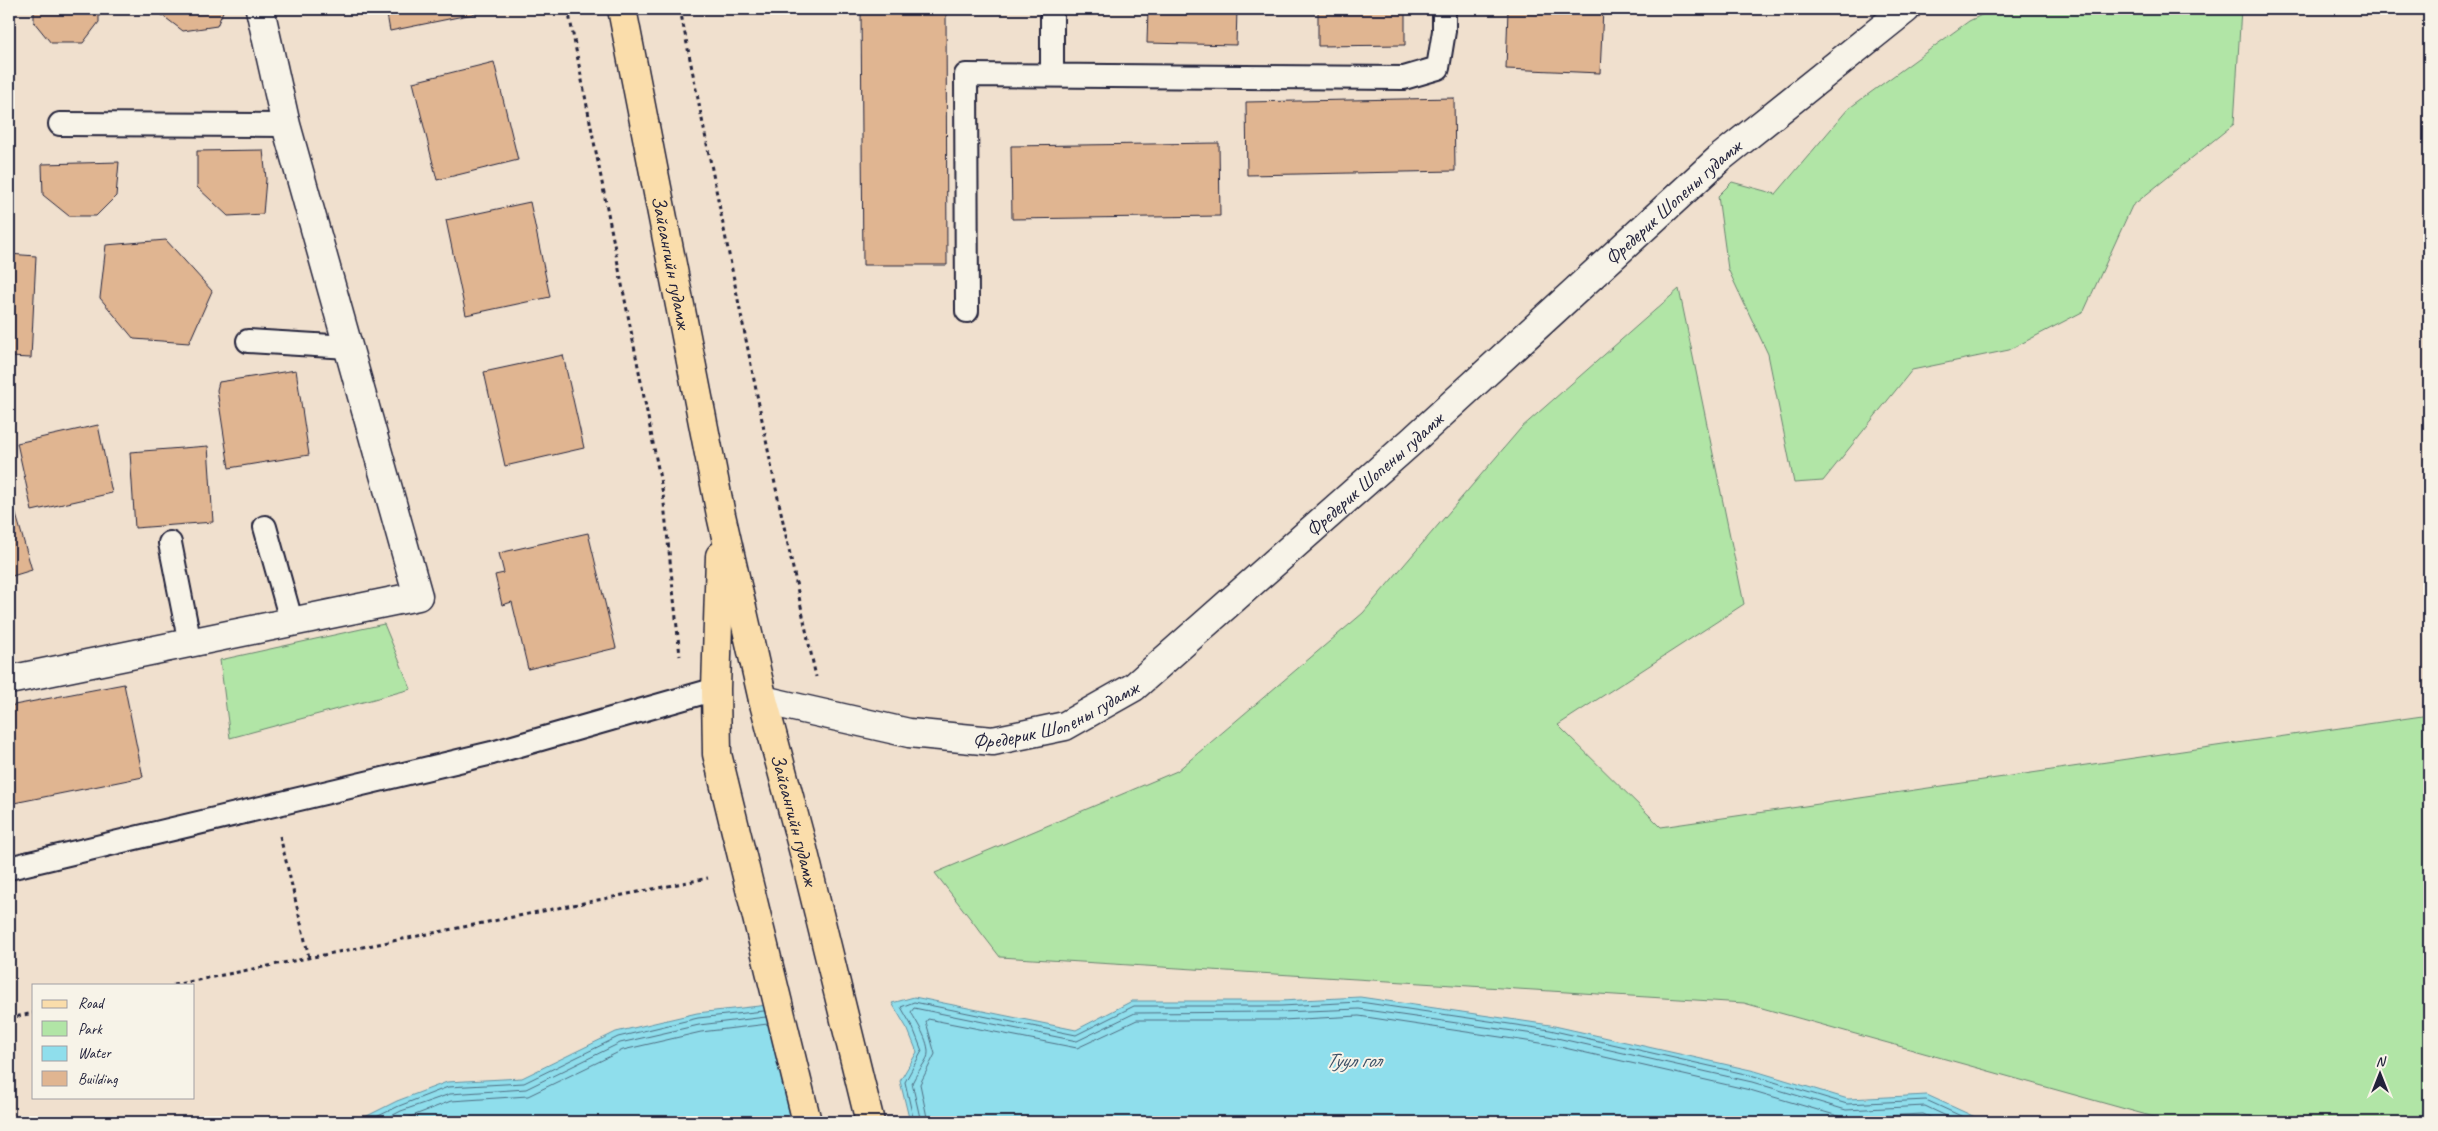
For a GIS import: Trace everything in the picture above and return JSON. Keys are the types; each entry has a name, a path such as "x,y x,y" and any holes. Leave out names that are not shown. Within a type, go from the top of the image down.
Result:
{"main road":[{"name":"Зайсангийн гудамж","path":"622,9 721,515 763,700 803,849 870,1122"},
{"name":"Зайсангийн гудамж","path":"721,515 716,689 717,754 807,1122"}],"street":[{"path":"9,680 190,644 291,620 418,596 286,125 260,9"},
{"name":"Фредерик Шопены гудамж","path":"763,700 809,712 909,732 993,741 1065,726 1134,687 1412,441 1720,158 1906,9"}],"lane":[{"path":"1052,9 1052,75"},
{"path":"967,310 966,75 1404,78 1438,68 1444,31 1444,9"},
{"path":"60,124 286,125"},
{"path":"248,341 349,347"},
{"path":"264,527 291,620"},
{"path":"170,543 190,644"},
{"path":"9,868 492,752 716,689"}],"path":[{"path":"568,9 663,494 685,698"},
{"path":"680,9 771,464 817,674 809,712"},
{"path":"284,856 309,957"},
{"path":"178,984 708,878"},
{"path":"9,1018 32,1013"}],"green space":[{"path":"1994,9 2241,9 2234,124 2132,206 2084,311 2009,350 1912,370 1823,481 1794,483 1768,354 1728,269 1718,196 1732,182 1776,194 1848,109 1969,21"},
{"path":"1679,289 1744,604 1558,725 1661,827 2429,715 2429,1122 2172,1122 1744,1003 1000,957 935,873 1177,771 1363,613 1521,428"},
{"path":"384,624 411,689 230,738 220,660"}],"water":[{"name":"Туул гол","path":"914,997 1076,1030 1132,1001 1281,1001 1360,997 1550,1025 1755,1071 1848,1099 1927,1095 1986,1122 910,1122 900,1081 917,1052 908,1030 892,1003"},
{"path":"786,1003 816,1122 355,1122 397,1101 447,1082 522,1078 616,1032 697,1013"}],"building":[{"path":"34,9 99,9 99,22 83,43 51,43 34,22"},
{"path":"154,9 224,9 217,26 183,31"},
{"path":"386,9 477,9 478,13 390,31"},
{"path":"861,9 946,9 947,265 863,265"},
{"path":"1148,9 1237,9 1236,45 1147,43"},
{"path":"1318,9 1405,9 1405,45 1318,46"},
{"path":"1508,9 1603,9 1600,73 1506,69"},
{"path":"494,62 518,160 437,180 413,82"},
{"path":"1454,98 1455,171 1247,175 1246,102"},
{"path":"1219,143 1220,216 1012,219 1011,146"},
{"path":"263,150 266,179 263,214 228,216 197,187 197,151"},
{"path":"119,162 116,196 96,216 69,216 43,195 42,164"},
{"path":"530,202 550,297 466,315 446,220"},
{"path":"166,240 212,291 189,343 134,339 100,298 106,245"},
{"path":"9,254 36,256 31,358 9,357"},
{"path":"563,355 584,448 505,466 484,372"},
{"path":"296,370 309,455 229,468 217,390 219,382"},
{"path":"98,425 112,493 32,511 17,443"},
{"path":"208,446 213,522 135,528 130,452"},
{"path":"13,504 32,570 9,577 9,505"},
{"path":"588,533 616,648 528,669 512,602 502,605 495,575 504,573 499,553"},
{"path":"124,684 143,777 9,804 9,706"}]}
